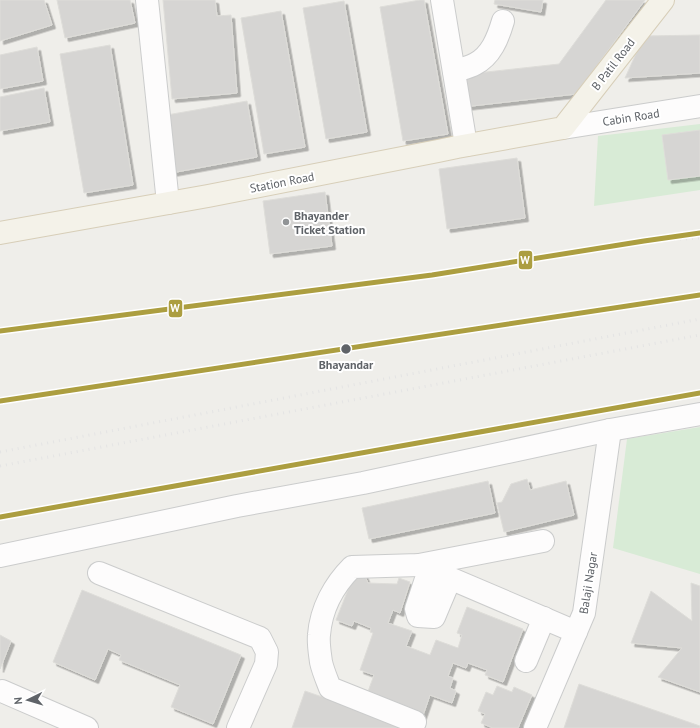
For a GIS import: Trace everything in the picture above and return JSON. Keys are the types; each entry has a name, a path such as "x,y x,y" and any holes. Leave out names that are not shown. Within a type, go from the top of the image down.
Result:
{"main road":[{"name":"B Patil Road","path":"563,128 663,0"},
{"name":"Station Road","path":"0,233 168,203 466,145 563,128"}],"street":[{"path":"147,0 168,203"},
{"path":"442,0 466,145"},
{"path":"454,71 473,65 484,59 495,42 503,21"},
{"name":"Cabin Road","path":"563,128 700,106"},
{"path":"0,556 40,542 230,502 363,483 610,430 700,414"},
{"name":"Balaji Nagar","path":"536,728 584,613 610,430"},
{"path":"415,722 330,688 322,663 318,637 325,606 342,577 352,567 424,568 543,541"},
{"path":"424,568 576,632"},
{"path":"424,568 416,609 418,616 434,617 450,578"},
{"path":"99,574 260,638 267,652 266,664 238,728"},
{"path":"526,661 544,618"},
{"path":"2,691 87,728"}],"green space":[{"path":"700,124 700,190 594,206 598,136"},
{"path":"700,427 700,574 613,548 627,439"}],"building":[{"path":"0,0 44,0 52,25 0,41"},
{"path":"57,0 130,0 135,23 65,38"},
{"path":"163,0 215,0 217,16 231,15 237,93 172,99"},
{"path":"424,0 448,134 403,141 380,7"},
{"path":"495,0 543,0 541,12 494,4"},
{"path":"606,0 645,0 576,94 463,107 459,75 559,64"},
{"path":"344,1 367,132 326,139 303,8"},
{"path":"281,11 305,147 264,154 241,18"},
{"path":"700,35 700,73 625,78 644,36"},
{"path":"110,45 133,185 84,193 60,54"},
{"path":"37,47 43,81 0,89 0,55"},
{"path":"44,88 50,122 0,131 0,97"},
{"path":"247,101 257,157 171,173 161,116"},
{"path":"700,130 700,176 668,180 662,135"},
{"path":"517,158 525,218 447,229 439,169"},
{"path":"325,192 332,246 270,254 263,201"},
{"path":"527,479 530,490 566,481 574,515 504,532 497,503 502,502 511,484"},
{"path":"488,481 495,513 369,539 362,508"},
{"path":"364,574 368,583 397,584 399,578 410,582 400,613 393,610 388,623 412,631 406,646 430,655 436,640 458,648 462,635 457,633 467,607 523,629 503,682 485,675 487,670 468,663 466,668 453,663 448,676 453,678 450,688 456,691 452,703 430,695 422,718 366,697 374,675 360,670 373,633 370,632 371,628 354,621 352,626 336,620 353,577"},
{"path":"691,583 700,586 700,692 658,677 682,648 631,643 651,591 692,621"},
{"path":"82,590 241,655 213,724 171,707 180,685 119,660 121,655 108,649 95,680 53,662"},
{"path":"0,635 11,641 0,669"},
{"path":"579,684 700,726 700,728 564,728"},
{"path":"497,686 512,692 514,687 532,695 518,728 493,728 481,723 485,714 478,711 486,692 493,695"},
{"path":"305,691 412,728 292,728"}],"railway":[{"path":"644,241 700,238"},
{"path":"0,452 700,319"},
{"path":"0,466 700,335"}],"transit line":[{"name":"W","path":"0,331 432,275 700,233"},
{"name":"W","path":"0,401 700,295"},
{"name":"W","path":"0,517 700,393"}],"place":[{"name":"Bhayander Ticket Station","path":"286,222"},
{"name":"Bhayandar","path":"346,349"}]}
